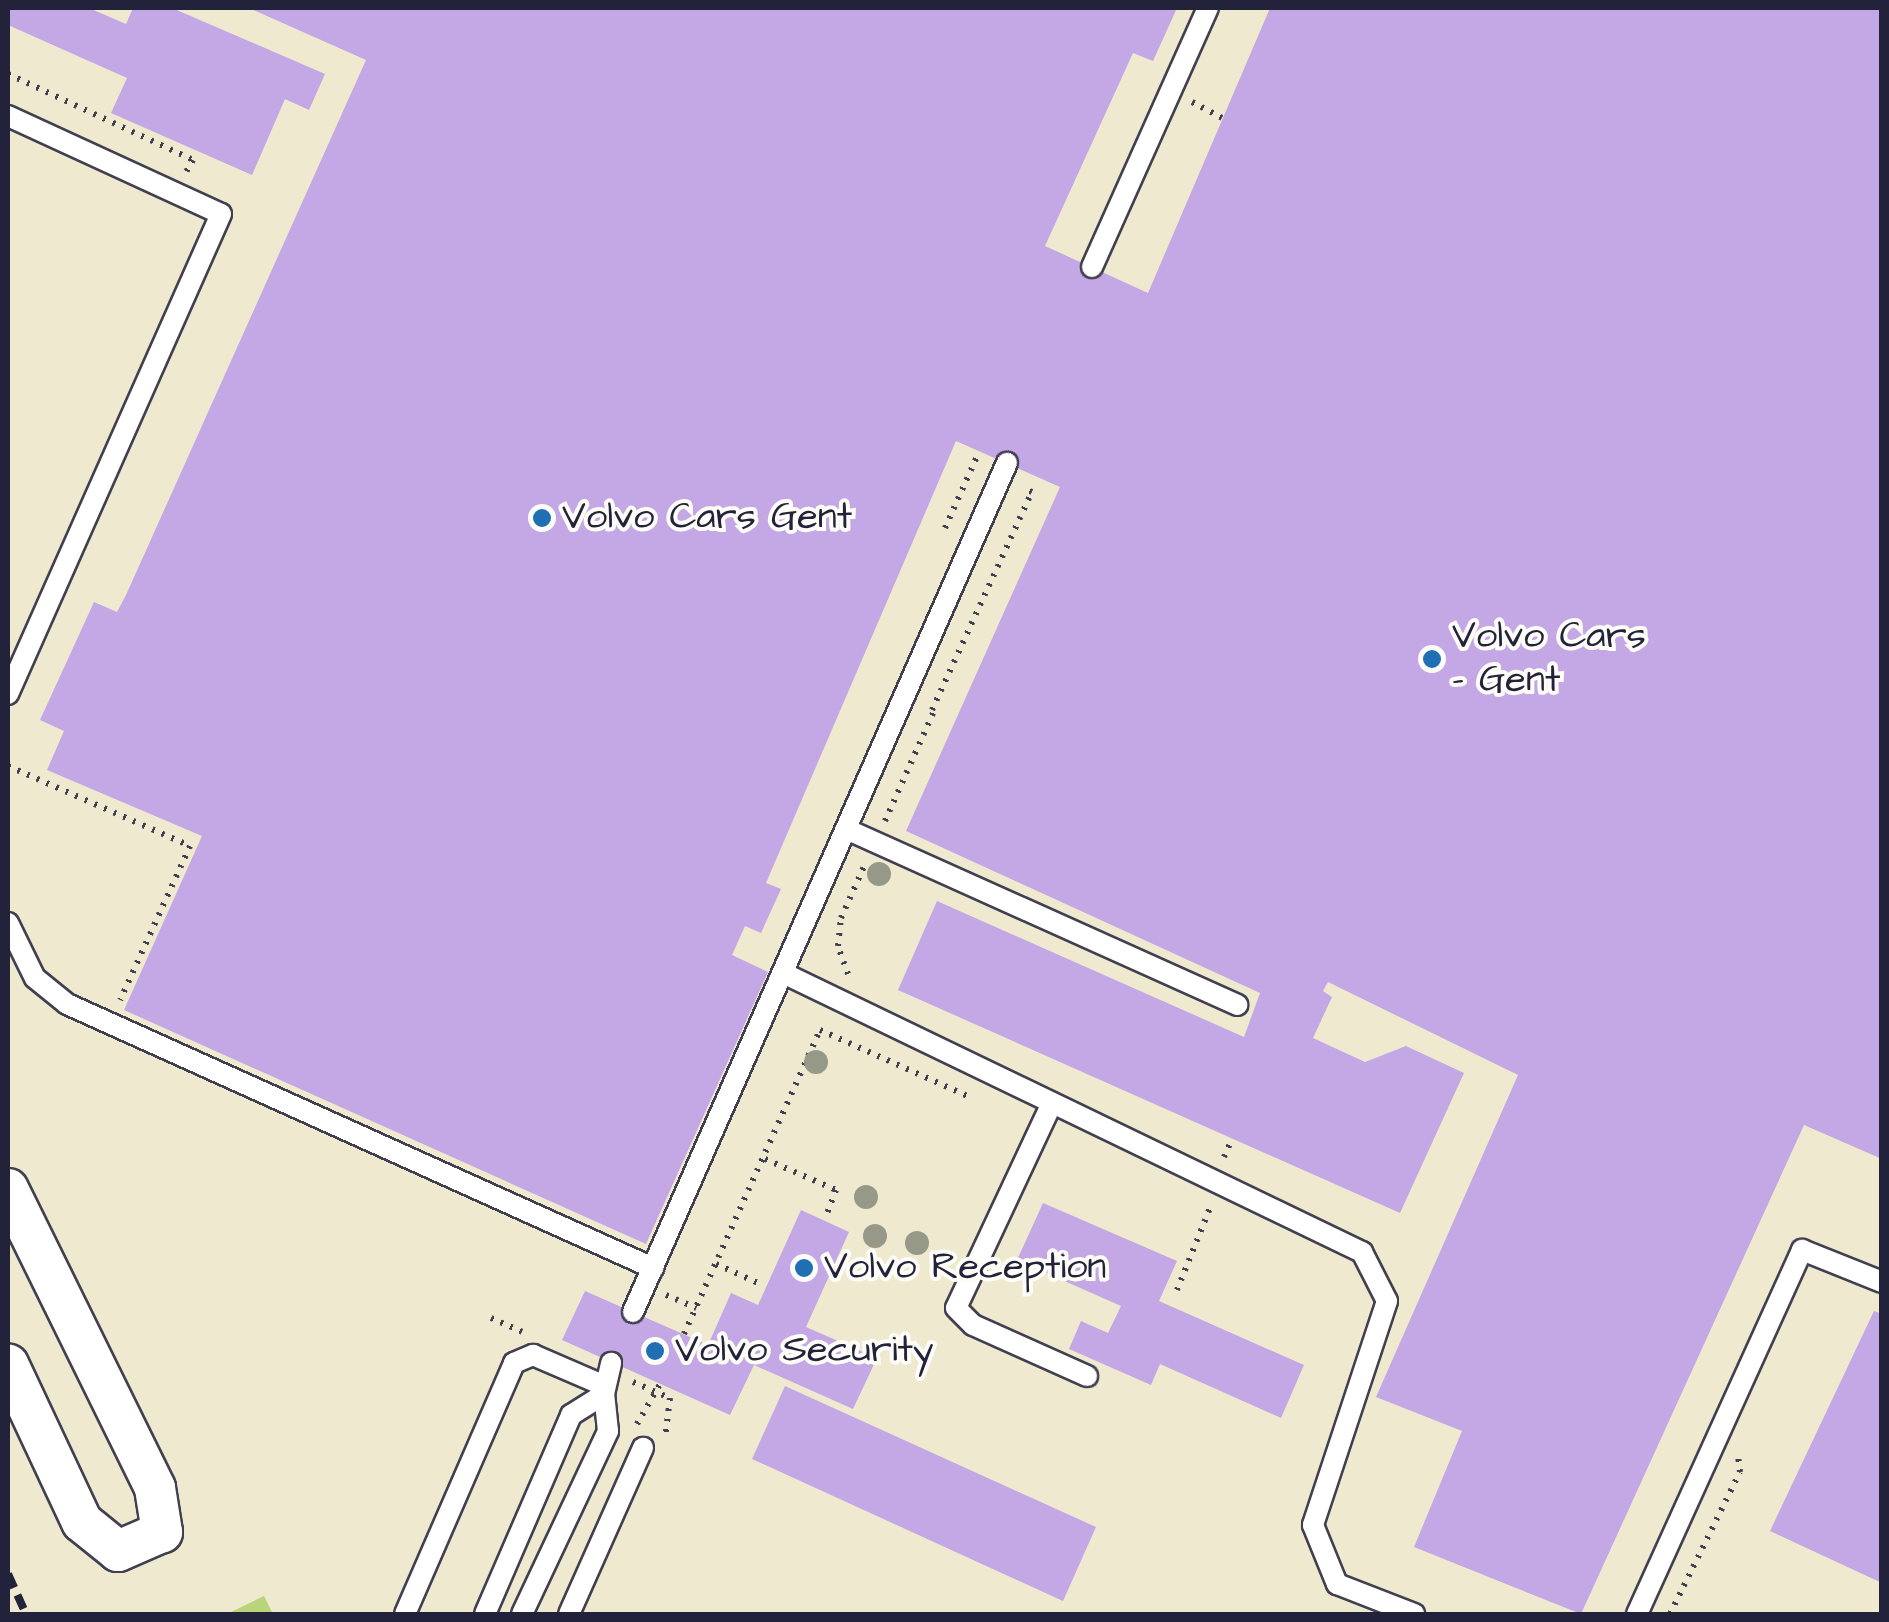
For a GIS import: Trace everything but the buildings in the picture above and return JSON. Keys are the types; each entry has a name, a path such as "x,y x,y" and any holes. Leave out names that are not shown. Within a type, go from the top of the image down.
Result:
{"street":[{"path":"8,1190 155,1488 162,1532 118,1550 82,1522 8,1364"}],"lane":[{"path":"1092,267 1208,8"},
{"path":"8,116 221,214 8,694"},
{"path":"633,1312 1007,463"},
{"path":"846,828 1237,1004"},
{"path":"8,924 35,978 67,1004 653,1268"},
{"path":"783,973 1362,1252 1387,1301 1314,1525 1337,1584 1414,1614"},
{"path":"1052,1102 956,1308 973,1325 1087,1376"},
{"path":"1636,1614 1802,1250 1882,1282"},
{"path":"404,1614 514,1363 534,1355 604,1390"},
{"path":"522,1614 608,1431 604,1390 611,1362"},
{"path":"485,1614 571,1415 604,1390"},
{"path":"570,1614 637,1441"}],"path":[{"path":"8,74 193,160 176,193"},
{"path":"684,1334 848,973 838,946 840,918 934,711"},
{"path":"8,766 190,846 109,1024"},
{"path":"820,1030 990,1105"},
{"path":"1177,1290 1232,1139"},
{"path":"765,1159 836,1190 824,1218"},
{"path":"1194,1197 1227,1212"},
{"path":"716,1264 760,1284"},
{"path":"637,1441 660,1384"},
{"path":"1670,1614 1740,1472 1737,1452 1744,1436"}],"green space":[{"path":"264,1596 273,1614 227,1614"}],"railway":[{"path":"8,1574 26,1614"}],"place":[{"name":"Volvo Cars Gent","path":"542,518"},
{"name":"Volvo Cars - Gent","path":"1432,659"},
{"name":"Volvo Reception","path":"804,1268"},
{"name":"Volvo Security","path":"655,1351"}]}
